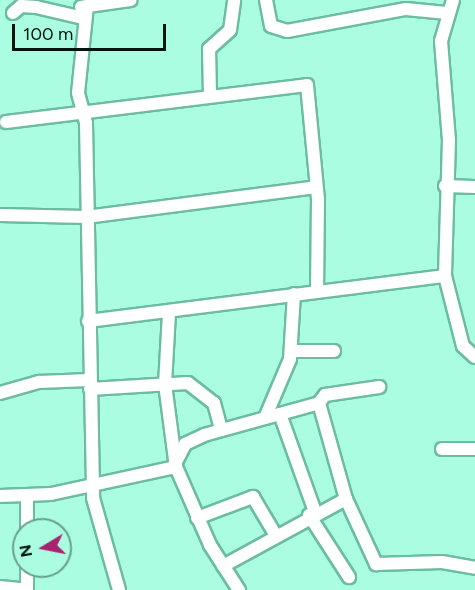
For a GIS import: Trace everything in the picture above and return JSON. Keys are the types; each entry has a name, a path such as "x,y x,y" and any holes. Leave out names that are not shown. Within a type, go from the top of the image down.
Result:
{"street":[{"path":"13,13 21,6 85,12 131,0"},
{"path":"210,94 209,49 230,30 234,0"},
{"path":"266,0 271,26 287,31 405,5 447,13"},
{"path":"453,0 447,13 441,41 448,140 445,186 445,276 463,346 475,357"},
{"path":"85,12 81,109 86,123 89,384 96,482 93,498 118,590"},
{"path":"6,122 81,109 307,85 316,187 317,291"},
{"path":"445,186 475,187"},
{"path":"0,215 86,217 316,187"},
{"path":"88,321 169,313 294,294 445,276"},
{"path":"265,418 291,351 294,294"},
{"path":"169,313 165,384 176,467 197,518 239,590"},
{"path":"291,351 334,351"},
{"path":"0,393 39,382 165,384 199,388 214,403 221,430"},
{"path":"176,467 185,444 221,430 319,403 325,395 379,387"},
{"path":"319,403 346,499 376,564 442,562 475,568"},
{"path":"280,414 312,513 349,577"},
{"path":"442,449 475,449"},
{"path":"0,496 27,497 176,467"},
{"path":"27,497 27,518"},
{"path":"197,518 253,497 275,534"},
{"path":"223,566 312,513 346,499"},
{"path":"0,587 27,590"}]}
